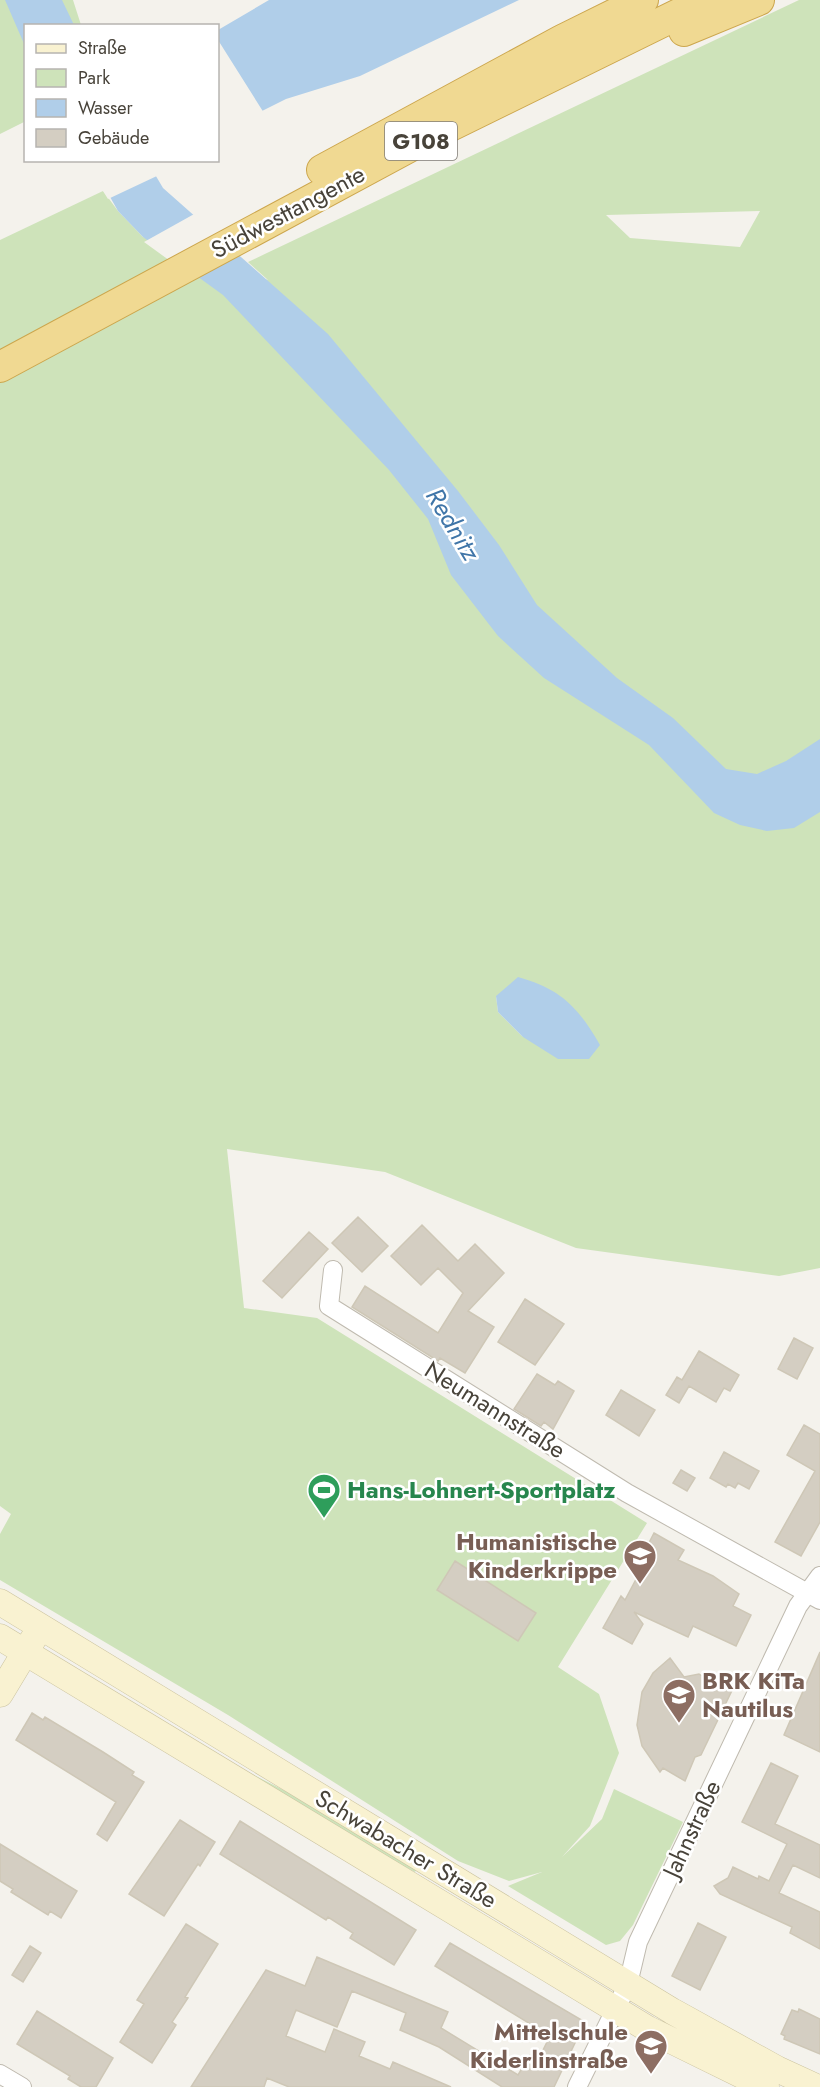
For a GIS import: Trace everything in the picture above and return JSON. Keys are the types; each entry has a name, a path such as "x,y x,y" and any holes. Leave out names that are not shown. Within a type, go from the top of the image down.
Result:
{"highway":[{"path":"492,77 554,26 604,0"},
{"name":"Südwesttangente","path":"0,367 492,77 644,0"},
{"name":"Südwesttangente","path":"0,344 707,0"},
{"path":"583,60 656,43 759,0"}],"main road":[{"name":"Schwabacher Straße","path":"0,1602 722,2040 816,2087"},
{"path":"0,1694 41,1626"},
{"name":"Schwabacher Straße","path":"0,1637 614,2009 658,2034 766,2087"}],"street":[{"name":"Neumannstraße","path":"333,1270 328,1306 627,1493 813,1597"},
{"name":"Jahnstraße","path":"577,2087 628,1984 638,1942 798,1606 813,1597 820,1576"}],"green space":[{"path":"0,0 73,0 81,24 24,24 24,162 82,162 118,211 143,237 268,280 248,262 799,0 820,0 820,1268 779,1276 576,1248 385,1172 227,1149 244,1308 317,1318 647,1523 558,1667 599,1694 619,1753 590,1826 562,1857 602,1819 614,1789 683,1822 633,1925 620,1941 606,1945 508,1886 542,1872 509,1881 458,1861 228,1715 0,1580 0,1534 11,1514 0,1506","holes":["760,211 740,247 630,238 606,215","496,996 523,1037 498,1012"]},
{"path":"246,1771 311,1804 417,1868 415,1872 336,1831"}],"water":[{"path":"5,0 62,0 74,24 24,24 24,44"},
{"path":"269,0 519,0 360,76 286,99 219,132 219,29"},
{"name":"Rednitz","path":"0,137 24,158 24,162 150,166 163,188 328,334 458,491 499,545 537,605 617,678 673,718 726,769 757,774 786,761 820,739 820,812 794,828 767,831 740,825 714,813 649,745 544,678 498,636 451,575 428,519 389,470 223,295 143,237 118,211 105,188 0,237"},
{"path":"518,977 546,987 576,1010 600,1045 589,1059 558,1059 523,1037 498,1012 496,996"}],"pier":[{"path":"219,42 264,113 219,136"},
{"path":"24,122 24,162 162,162 154,167 159,175 108,199 103,191 0,240 0,134"},
{"path":"196,213 242,253 195,279 144,242"}],"building":[{"path":"358,1217 388,1246 362,1272 332,1243"},
{"path":"422,1225 458,1261 475,1244 504,1273 468,1311 494,1327 465,1373 440,1358 438,1361 352,1307 365,1286 438,1333 463,1293 438,1268 421,1285 391,1256"},
{"path":"309,1232 328,1249 282,1298 263,1281"},
{"path":"525,1299 564,1324 535,1365 498,1342"},
{"path":"794,1338 813,1348 797,1379 778,1369"},
{"path":"699,1351 739,1375 730,1391 724,1388 716,1402 689,1386 679,1403 666,1395 677,1377 682,1380"},
{"path":"537,1374 555,1385 558,1381 574,1391 553,1429 544,1422 541,1426 514,1409"},
{"path":"621,1390 655,1410 639,1436 606,1415"},
{"path":"804,1425 820,1434 820,1522 801,1556 775,1542 815,1471 787,1455"},
{"path":"724,1452 759,1471 749,1489 738,1483 735,1488 728,1484 726,1487 710,1478"},
{"path":"681,1470 695,1478 687,1491 673,1483"},
{"path":"654,1533 684,1550 678,1560 713,1576 739,1594 733,1606 751,1615 736,1646 693,1626 688,1637 634,1612 643,1624 632,1644 603,1628 621,1596 625,1600 643,1566 638,1564"},
{"path":"455,1561 536,1613 518,1641 437,1590"},
{"path":"820,1652 820,1752 784,1735"},
{"path":"670,1658 684,1677 699,1674 714,1684 736,1682 701,1755 695,1757 685,1781 663,1768 660,1772 642,1746 637,1725 642,1692 653,1673"},
{"path":"32,1713 43,1720 45,1717 103,1752 134,1772 132,1775 144,1782 107,1841 97,1834 116,1802 16,1740"},
{"path":"771,1763 798,1776 775,1824 820,1845 820,1878 793,1865 779,1893 820,1912 820,1949 790,1933 792,1927 720,1894 714,1886 728,1878 733,1867 758,1879 759,1876 769,1881 787,1844 742,1822"},
{"path":"180,1820 215,1842 164,1916 129,1894"},
{"path":"240,1821 416,1930 394,1965 350,1938 353,1933 328,1917 326,1920 220,1854"},
{"path":"0,1844 77,1891 61,1918 50,1911 48,1915 11,1892 13,1889 0,1881"},
{"path":"698,1923 726,1937 700,1990 672,1976"},
{"path":"186,1924 218,1944 185,1997 188,1998 172,2022 176,2025 152,2063 120,2042 144,2004 137,2000"},
{"path":"450,1943 585,2022 554,2087 502,2087 439,2047 400,2030 406,2013 352,1991 337,2027 296,2010 286,2036 325,2052 334,2029 365,2042 359,2056 390,2069 393,2062 451,2087 289,2087 267,2078 264,2087 191,2087 266,1970 305,1986 317,1957 448,2012 441,2028 518,2075 530,2055 538,2060 550,2036 435,1966"},
{"path":"30,1946 41,1953 23,1982 12,1975"},
{"path":"799,2009 820,2019 820,2054 784,2039 785,2036 781,2034 792,2010 798,2012"},
{"path":"37,2011 113,2058 96,2087 81,2087 68,2079 70,2076 17,2044"}],"place":[{"name":"Hans-Lohnert-Sportplatz","path":"324,1519"},
{"name":"Humanistische Kinderkrippe","path":"640,1585"},
{"name":"BRK KiTa Nautilus","path":"679,1724"},
{"name":"Mittelschule Kiderlinstraße","path":"651,2075"}]}
